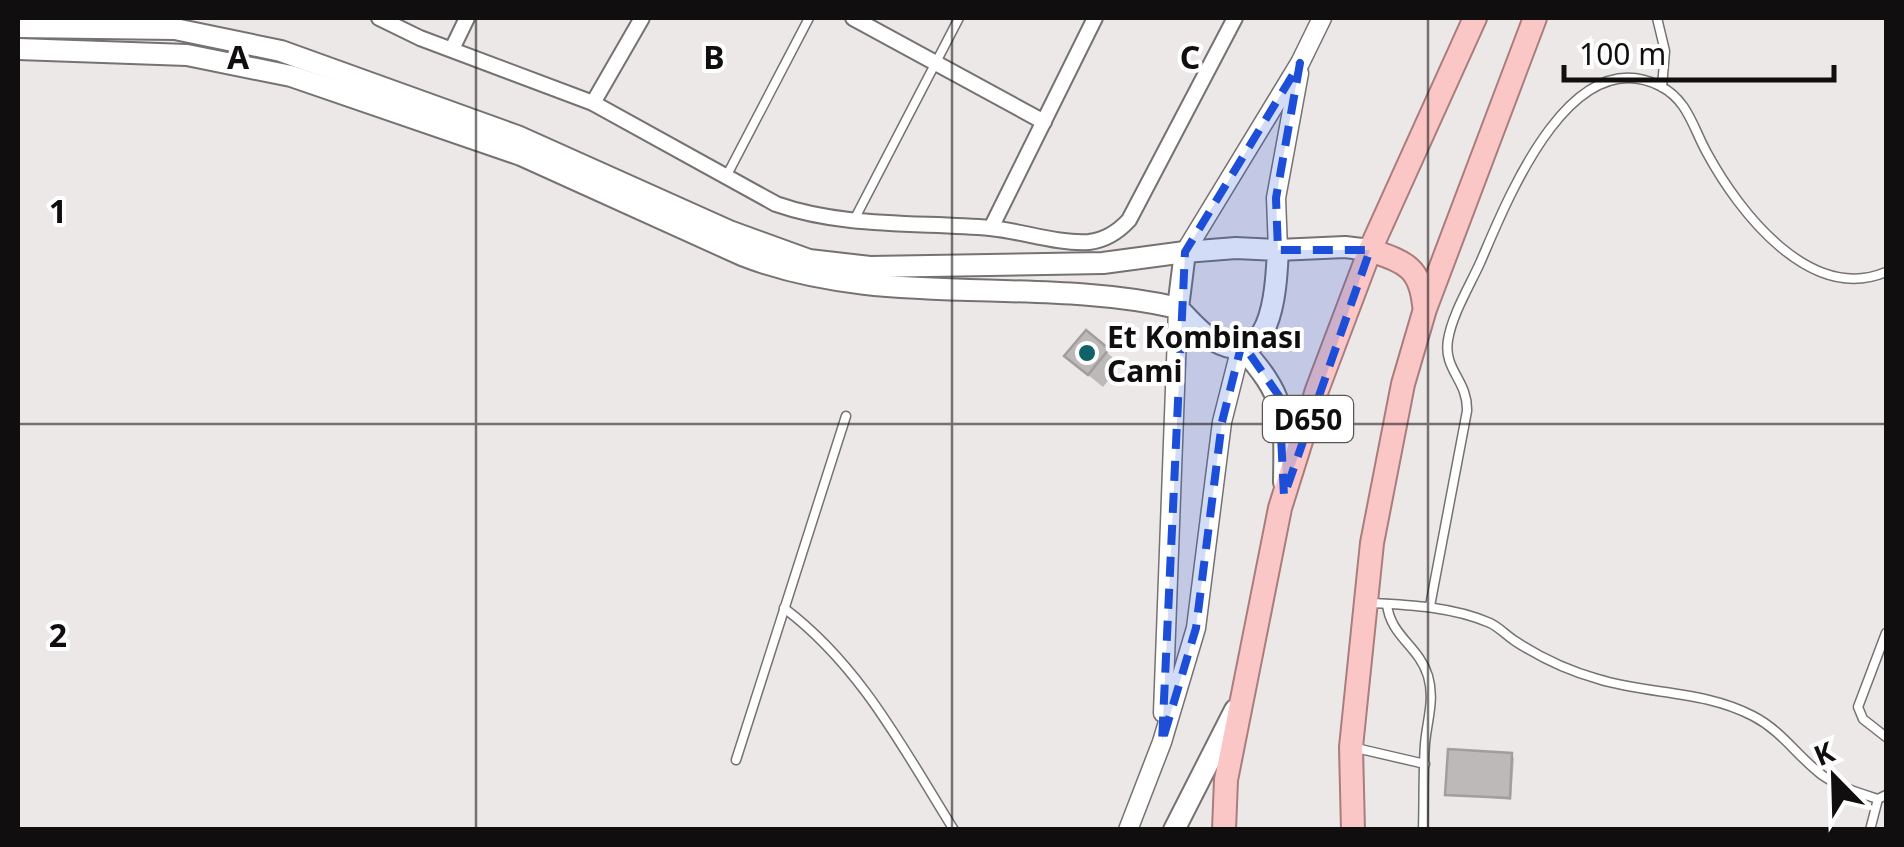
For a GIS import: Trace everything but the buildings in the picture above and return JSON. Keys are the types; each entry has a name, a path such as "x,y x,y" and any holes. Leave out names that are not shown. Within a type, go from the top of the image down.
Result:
{"highway":[{"name":"D650","path":"1224,830 1226,780 1284,496 1370,250 1474,18"},
{"name":"D650","path":"1353,830 1352,747 1377,604 1372,543 1402,384 1425,309 1535,18"},
{"path":"1370,250 1410,267 1422,287 1425,309"}],"main road":[{"path":"18,26 175,29 281,51 526,140 729,231 809,260 870,267 1103,263 1225,248 1370,250"},
{"path":"18,49 186,55 291,76 521,156 776,268 872,285 1122,297 1178,308 1210,339 1225,346 1241,347 1258,338 1274,310 1278,250"},
{"path":"1178,308 1185,252"},
{"path":"1241,347 1278,396 1284,434 1284,496"},
{"path":"1174,830 1241,700"}],"street":[{"path":"379,18 420,38 592,103 776,204 813,216 992,228 1084,242 1102,239 1129,220 1235,18"},
{"path":"452,48 468,18"},
{"path":"592,103 642,18"},
{"path":"854,18 1044,122"},
{"path":"992,228 1095,18"},
{"path":"1185,252 1300,63 1322,18"},
{"path":"1278,250 1276,198 1300,63"},
{"path":"1162,742 1178,308"},
{"path":"1128,830 1162,742 1196,628 1222,422 1241,347"}],"lane":[{"path":"727,174 809,18"},
{"path":"854,220 959,18"},
{"path":"1657,18 1665,51 1662,87"},
{"path":"1430,606 1467,411 1466,392 1449,361 1448,342 1508,196 1555,120 1580,96 1602,84 1626,79 1662,87 1689,114 1706,152 1733,193 1766,231 1804,265 1826,276 1850,280 1886,272"},
{"path":"736,760 846,416"},
{"path":"1377,604 1430,606 1492,624 1536,654 1584,675 1626,686 1692,694 1732,706 1766,723 1840,786 1882,797 1870,830"},
{"path":"1377,604 1423,661 1431,688 1423,830"},
{"path":"784,608 815,632 851,672 901,742 954,830"},
{"path":"1886,633 1858,707 1863,718 1886,737"},
{"path":"1352,747 1425,764"}],"highlighted area":[{"path":"1300,63 1276,198 1278,250 1370,250 1284,496 1279,396 1242,343 1222,422 1196,628 1162,742 1185,252"}],"place":[{"name":"Et Kombinası Cami","path":"1087,353"}]}
